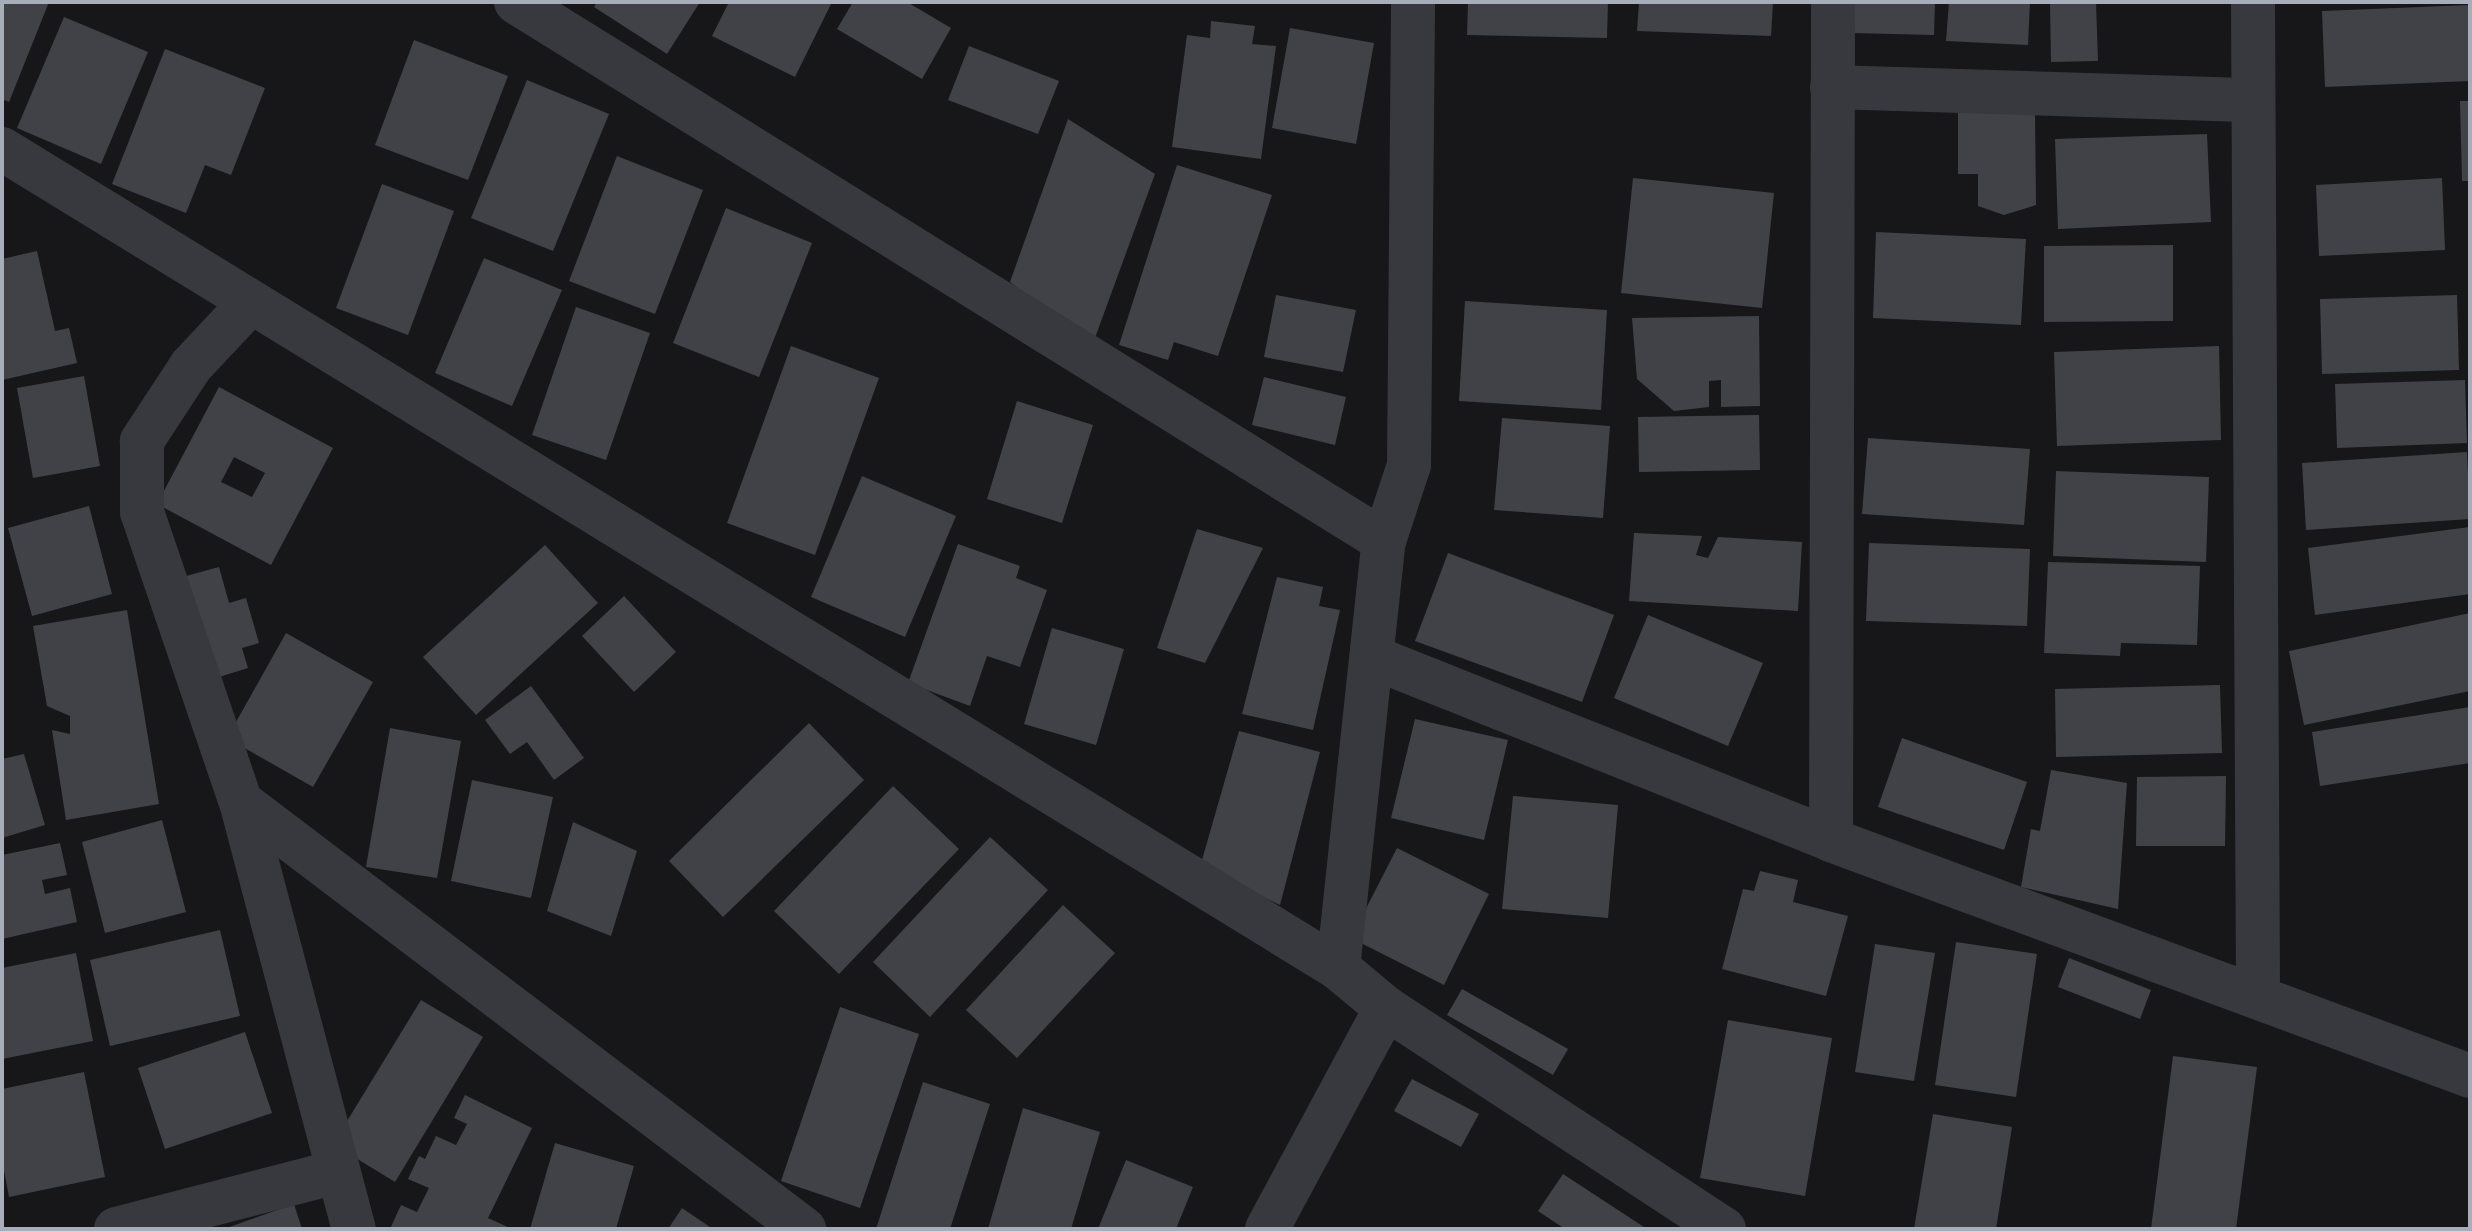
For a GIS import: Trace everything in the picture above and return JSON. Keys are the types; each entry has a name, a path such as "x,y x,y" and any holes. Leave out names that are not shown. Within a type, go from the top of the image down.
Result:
{"street":[{"path":"516,2 1384,541"},
{"path":"1831,840 1833,2"},
{"path":"2253,2 2258,997"},
{"path":"1338,968 1384,541 1409,465 1407,5"},
{"path":"1832,87 2253,100"},
{"path":"2,149 249,304 1338,968 1386,1008 1724,1229"},
{"path":"249,304 191,366 142,441 142,512 241,802 354,1229"},
{"path":"1372,657 1831,840 2470,1076"},
{"path":"241,802 804,1229"},
{"path":"1267,1229 1386,1008"},
{"path":"116,1229 337,1172"}],"building":[{"path":"2,2 49,2 9,102 2,99"},
{"path":"597,2 700,2 667,54 594,7"},
{"path":"729,2 832,2 795,77 712,36"},
{"path":"853,2 907,2 951,28 922,79 837,29"},
{"path":"1468,2 1608,2 1607,38 1467,35"},
{"path":"1639,2 1773,2 1771,36 1637,31"},
{"path":"1852,2 1935,2 1934,35 1852,33"},
{"path":"1949,2 2030,2 2028,45 1946,41"},
{"path":"2050,2 2096,2 2098,61 2051,62"},
{"path":"2470,5 2470,81 2325,87 2322,11"},
{"path":"64,17 148,52 101,164 17,128"},
{"path":"1211,21 1255,26 1252,44 1276,46 1261,159 1172,147 1187,35 1210,38"},
{"path":"1290,28 1374,43 1356,144 1272,128"},
{"path":"414,40 508,76 468,180 375,145"},
{"path":"969,46 1059,81 1038,134 948,100"},
{"path":"165,49 265,88 231,175 205,165 186,213 112,184"},
{"path":"527,80 609,114 553,251 471,218"},
{"path":"2460,101 2470,101 2470,181 2462,181"},
{"path":"2035,112 2036,205 2004,215 1978,206 1978,174 1958,174 1958,113"},
{"path":"1068,119 1155,174 1092,346 1010,282"},
{"path":"2207,134 2211,222 2058,229 2055,139"},
{"path":"617,156 703,190 655,314 569,281"},
{"path":"1177,165 1272,195 1218,356 1174,342 1168,360 1119,345"},
{"path":"1633,178 1774,193 1762,308 1621,293"},
{"path":"2442,178 2445,250 2319,256 2316,185"},
{"path":"382,184 454,211 408,335 336,308"},
{"path":"726,208 812,243 759,377 673,343"},
{"path":"1876,232 2026,239 2021,325 1873,318"},
{"path":"2173,245 2173,321 2044,322 2044,246"},
{"path":"37,251 55,331 69,328 77,363 2,380 2,259"},
{"path":"484,258 562,290 512,406 435,373"},
{"path":"1276,295 1356,310 1343,372 1264,357"},
{"path":"2457,295 2459,370 2322,374 2320,299"},
{"path":"1465,301 1607,310 1601,410 1459,401"},
{"path":"576,307 650,333 606,460 532,435"},
{"path":"1759,316 1760,406 1721,407 1721,380 1709,381 1709,407 1674,411 1637,379 1632,318"},
{"path":"791,346 879,378 815,555 727,523"},
{"path":"2219,346 2221,440 2057,446 2054,352"},
{"path":"84,376 100,466 33,478 17,388"},
{"path":"1264,377 1346,397 1335,445 1252,425"},
{"path":"2465,380 2467,443 2337,448 2335,384"},
{"path":"219,387 333,448 271,565 157,504","holes":["234,457 265,473 252,497 221,482"]},
{"path":"1017,401 1093,425 1062,523 987,499"},
{"path":"1759,415 1760,470 1639,472 1638,417"},
{"path":"1502,418 1610,426 1603,518 1494,510"},
{"path":"1868,438 2030,449 2024,525 1862,514"},
{"path":"2467,452 2470,519 2306,530 2302,463"},
{"path":"2056,471 2209,477 2206,562 2053,556"},
{"path":"862,476 956,516 905,637 811,597"},
{"path":"89,506 112,594 32,616 8,528"},
{"path":"2470,527 2470,594 2315,615 2308,548"},
{"path":"1197,529 1263,548 1205,663 1157,648"},
{"path":"1634,533 1702,536 1696,555 1708,558 1718,537 1802,542 1798,611 1629,601"},
{"path":"1869,543 2030,549 2027,626 1866,621"},
{"path":"958,544 1020,566 1016,578 1047,590 1020,667 987,656 970,706 908,683"},
{"path":"545,545 598,603 476,715 423,657"},
{"path":"1448,553 1614,615 1582,702 1415,641"},
{"path":"2048,562 2200,566 2197,645 2121,643 2120,656 2044,653"},
{"path":"219,567 229,603 246,598 259,643 242,648 248,668 216,678 186,576"},
{"path":"1277,577 1323,587 1319,606 1340,610 1313,730 1242,714"},
{"path":"624,596 676,652 634,692 582,636"},
{"path":"127,610 159,804 66,820 52,730 70,734 70,716 47,706 33,626"},
{"path":"2470,613 2470,691 2304,725 2289,651"},
{"path":"1648,615 1763,663 1728,746 1614,698"},
{"path":"1052,628 1124,649 1096,745 1024,724"},
{"path":"286,633 373,682 313,787 227,738"},
{"path":"2220,685 2222,753 2056,757 2055,689"},
{"path":"531,686 584,758 554,780 527,742 510,754 485,720"},
{"path":"2470,707 2470,763 2320,786 2312,732"},
{"path":"1415,719 1508,740 1484,840 1391,818"},
{"path":"809,723 864,780 723,917 669,861"},
{"path":"390,728 461,741 437,878 366,867"},
{"path":"1239,731 1320,752 1280,905 1200,867"},
{"path":"1902,738 2027,782 2004,850 1878,807"},
{"path":"24,754 45,825 2,838 2,759"},
{"path":"2051,770 2127,783 2118,909 2021,887 2031,829 2040,831"},
{"path":"2226,776 2225,846 2136,846 2137,777"},
{"path":"472,780 553,797 531,898 451,881"},
{"path":"893,786 959,849 839,974 774,911"},
{"path":"1513,796 1618,805 1608,918 1502,909"},
{"path":"162,820 186,912 105,933 82,842"},
{"path":"573,822 637,851 611,936 547,911"},
{"path":"990,837 1048,890 930,1017 873,962"},
{"path":"60,843 67,875 42,880 45,894 70,888 77,922 2,939 2,855"},
{"path":"1397,848 1489,894 1444,985 1351,938"},
{"path":"1760,871 1798,880 1793,902 1848,916 1826,996 1722,969 1743,889 1754,891"},
{"path":"1063,905 1115,953 1017,1058 966,1010"},
{"path":"220,930 240,1016 110,1046 90,960"},
{"path":"1956,942 2037,954 2016,1097 1935,1085"},
{"path":"1875,944 1935,953 1914,1081 1855,1072"},
{"path":"76,953 93,1041 2,1059 2,968"},
{"path":"2069,958 2151,990 2140,1019 2058,987"},
{"path":"1462,989 1568,1049 1553,1075 1447,1015"},
{"path":"421,1000 483,1037 395,1182 333,1144"},
{"path":"840,1007 919,1034 860,1208 781,1181"},
{"path":"1728,1020 1832,1038 1805,1196 1700,1178"},
{"path":"245,1032 272,1113 165,1149 138,1068"},
{"path":"2173,1056 2257,1067 2236,1229 2151,1229"},
{"path":"84,1072 105,1177 9,1197 2,1160 2,1089"},
{"path":"1412,1079 1479,1114 1461,1147 1394,1111"},
{"path":"923,1082 990,1104 950,1229 876,1229"},
{"path":"465,1095 532,1128 488,1218 512,1229 390,1229 401,1205 417,1212 429,1188 408,1179 419,1156 425,1159 436,1136 456,1145 467,1124 454,1118"},
{"path":"1023,1108 1100,1132 1071,1229 988,1229"},
{"path":"1933,1114 2012,1127 1996,1229 1914,1229"},
{"path":"555,1143 634,1166 616,1229 530,1229"},
{"path":"1126,1160 1193,1187 1176,1229 1098,1229"},
{"path":"1563,1174 1647,1229 1565,1229 1538,1211"},
{"path":"294,1204 302,1229 224,1229"},
{"path":"682,1208 713,1229 668,1229"}]}
